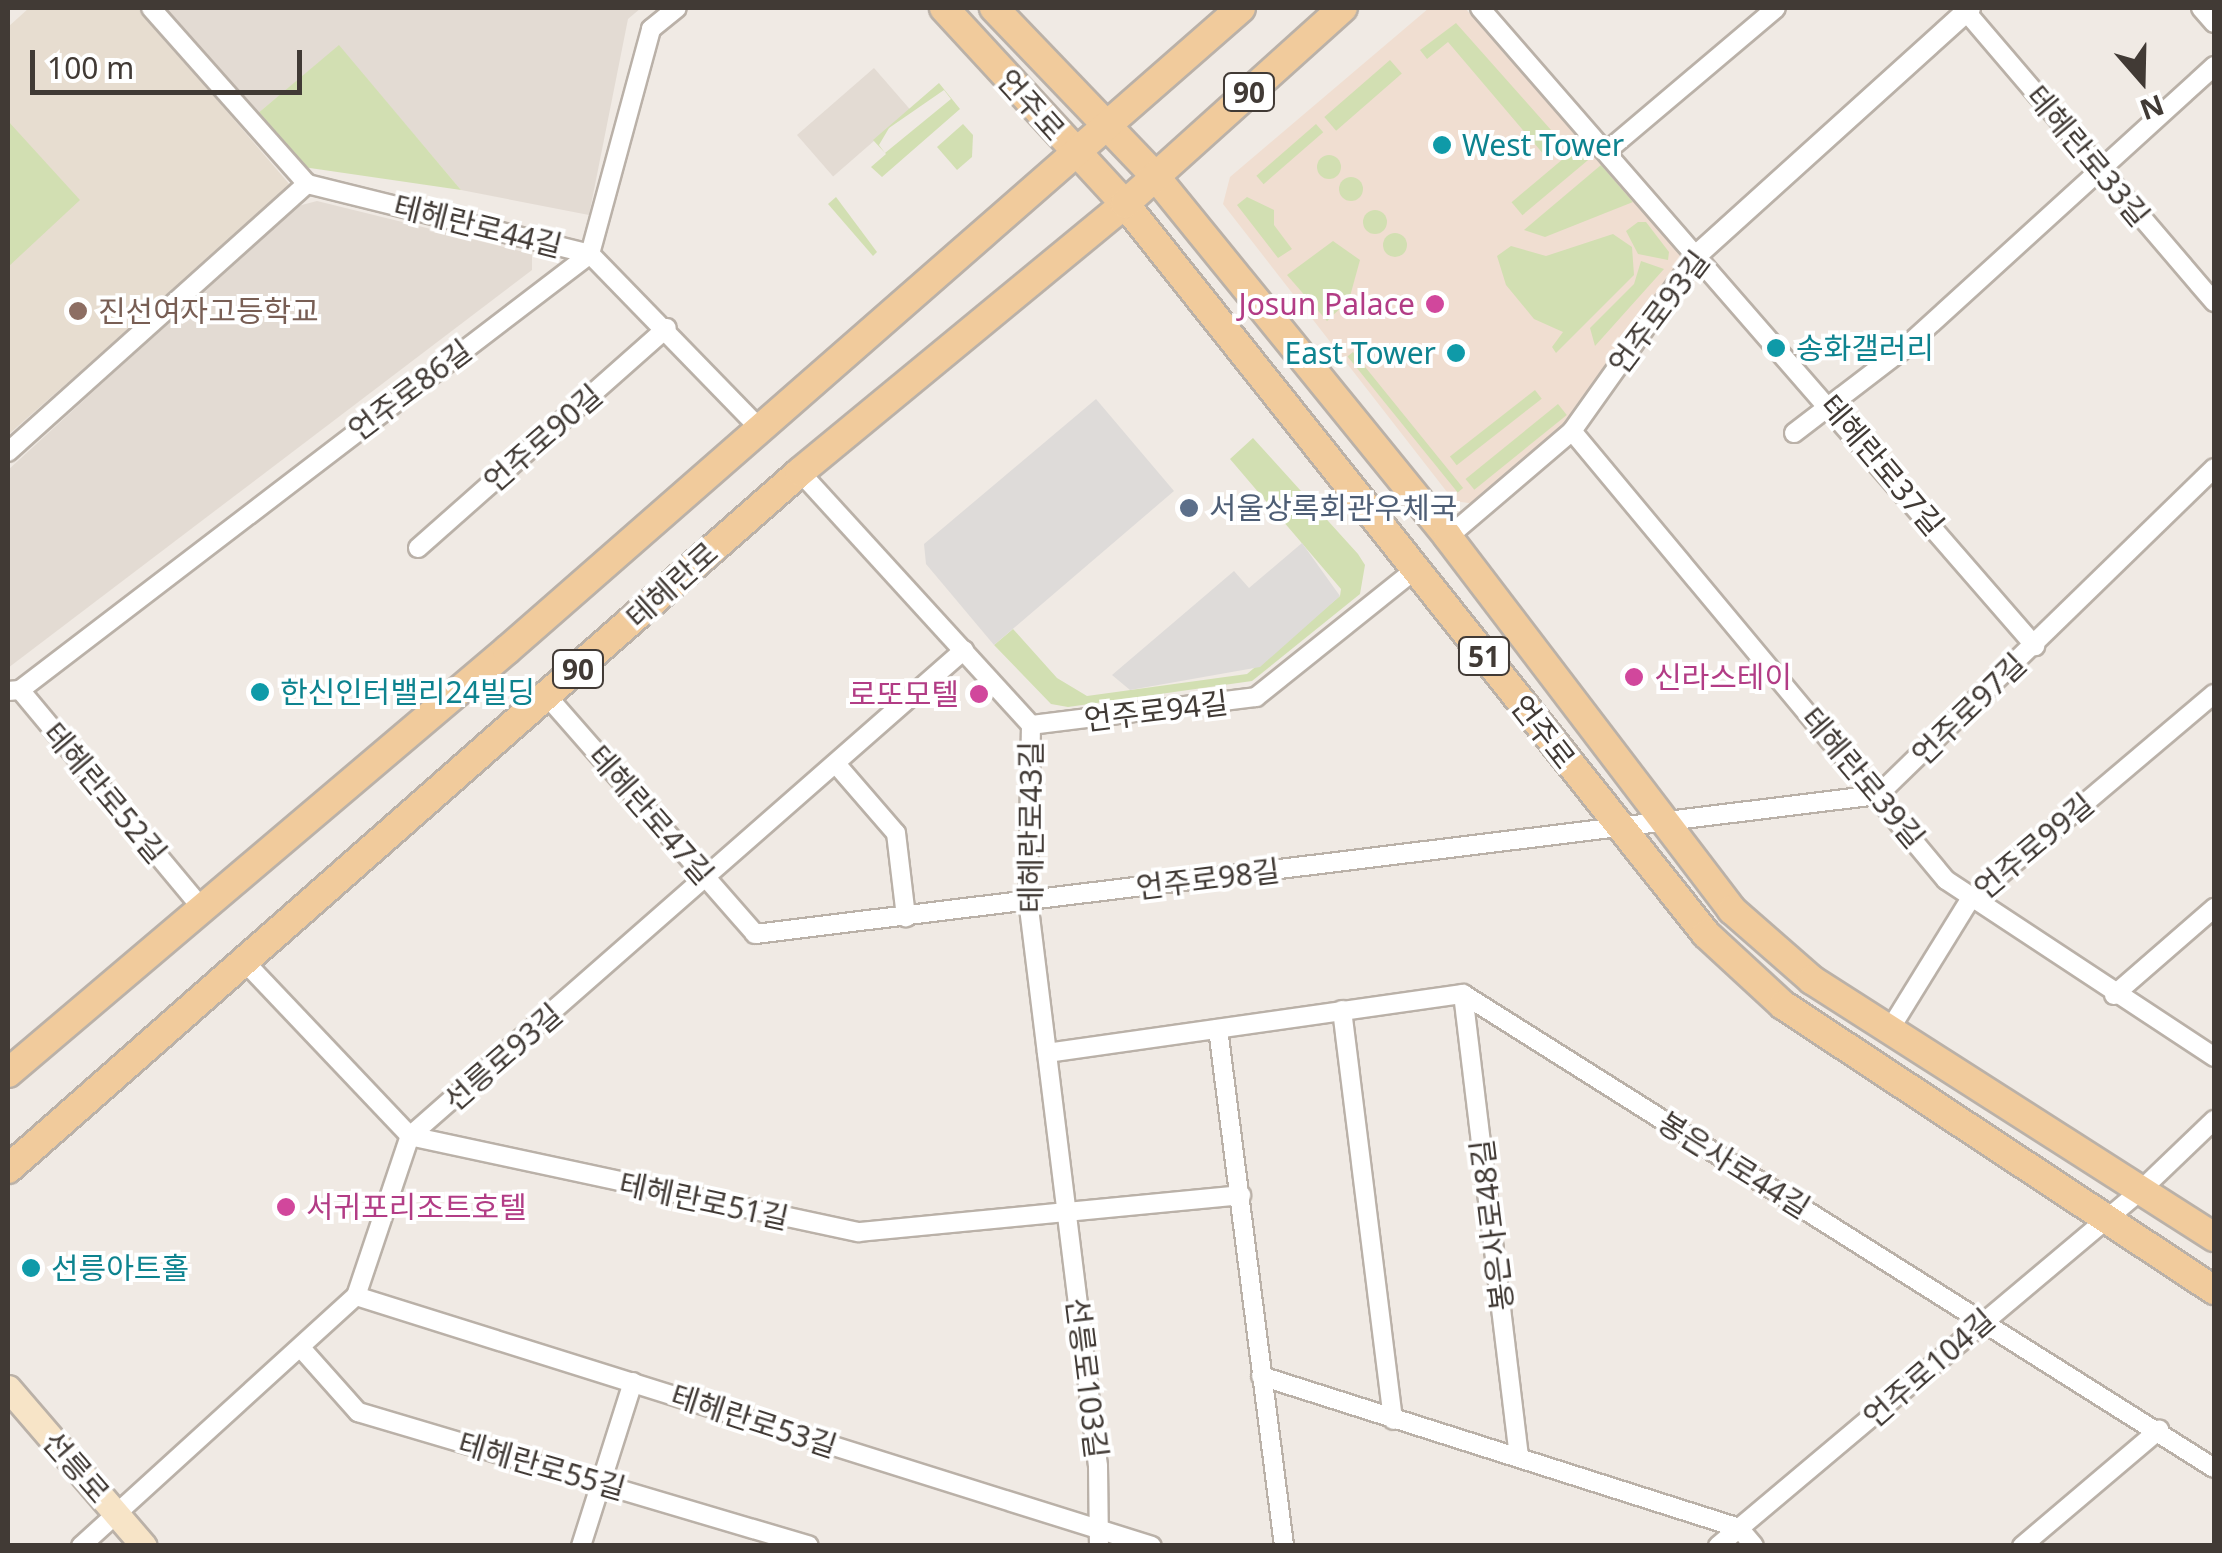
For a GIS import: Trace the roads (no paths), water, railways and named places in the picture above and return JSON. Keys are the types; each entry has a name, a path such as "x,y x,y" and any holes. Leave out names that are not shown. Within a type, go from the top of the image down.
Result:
{"main road":[{"name":"언주로","path":"944,8 1125,204 1706,934 1783,1006 2214,1290"},
{"name":"언주로","path":"994,8 1156,176 1448,537 1660,823 1732,910 1812,980 2214,1236"},
{"name":"테헤란로","path":"8,1073 199,905 507,650 758,426 1242,8"},
{"name":"테헤란로","path":"8,1169 800,472 1125,204 1343,8"},
{"name":"선릉로","path":"8,1388 144,1546"}],"street":[{"path":"8,452 307,184 151,8"},
{"path":"590,254 651,28 677,8"},
{"name":"테헤란로37길","path":"1480,8 1832,406 2035,646"},
{"path":"1608,151 1776,8"},
{"path":"2202,8 2214,23"},
{"name":"테헤란로33길","path":"1966,9 2098,170 2214,302"},
{"name":"언주로93길","path":"1448,537 1572,431 1697,255 1966,9"},
{"path":"1794,433 1832,406 2214,66"},
{"name":"테헤란로44길","path":"307,184 590,254 667,328 758,426"},
{"name":"언주로86길","path":"14,691 590,254"},
{"name":"언주로90길","path":"418,548 667,328"},
{"name":"테헤란로39길","path":"1572,431 1969,901 2214,1057"},
{"name":"언주로97길","path":"1878,795 2214,468"},
{"name":"테헤란로43길","path":"800,472 1031,725 1028,900 1066,1210"},
{"name":"언주로94길","path":"1031,725 1256,697 1416,569"},
{"name":"선릉로93길","path":"410,1136 709,880 964,650"},
{"name":"테헤란로52길","path":"14,691 199,905"},
{"name":"언주로99길","path":"1890,1030 1969,901 2214,694"},
{"name":"테헤란로47길","path":"547,696 755,934"},
{"path":"837,765 896,833 906,917"},
{"path":"1660,823 1878,795"},
{"name":"언주로98길","path":"755,934 1660,823"},
{"path":"2114,994 2214,908"},
{"path":"81,1546 356,1296 410,1136 244,961"},
{"path":"1046,1052 1463,994"},
{"name":"봉은사로44길","path":"1463,994 2214,1468"},
{"name":"봉은사로48길","path":"1463,994 1519,1456"},
{"path":"1342,1010 1392,1420"},
{"path":"1218,1029 1284,1546"},
{"name":"언주로104길","path":"1718,1546 2104,1217 2140,1191 2214,1120"},
{"name":"테헤란로51길","path":"410,1136 860,1232 1241,1195"},
{"name":"선릉로103길","path":"1066,1210 1101,1538"},
{"name":"테헤란로53길","path":"356,1296 633,1382 1101,1538 1152,1546"},
{"name":"테헤란로55길","path":"301,1348 358,1412 809,1546"},
{"path":"1260,1376 1738,1528 1754,1546"},
{"path":"581,1546 633,1382"},
{"path":"2022,1546 2159,1430"}],"place":[{"name":"West Tower","path":"1442,145"},
{"name":"Josun Palace","path":"1435,304"},
{"name":"진선여자고등학교","path":"78,311"},
{"name":"송화갤러리","path":"1776,348"},
{"name":"East Tower","path":"1456,353"},
{"name":"서울상록회관우체국","path":"1189,508"},
{"name":"신라스테이","path":"1634,677"},
{"name":"한신인터밸리24빌딩","path":"260,692"},
{"name":"로또모텔","path":"979,694"},
{"name":"서귀포리조트호텔","path":"286,1207"},
{"name":"선릉아트홀","path":"31,1268"}]}
